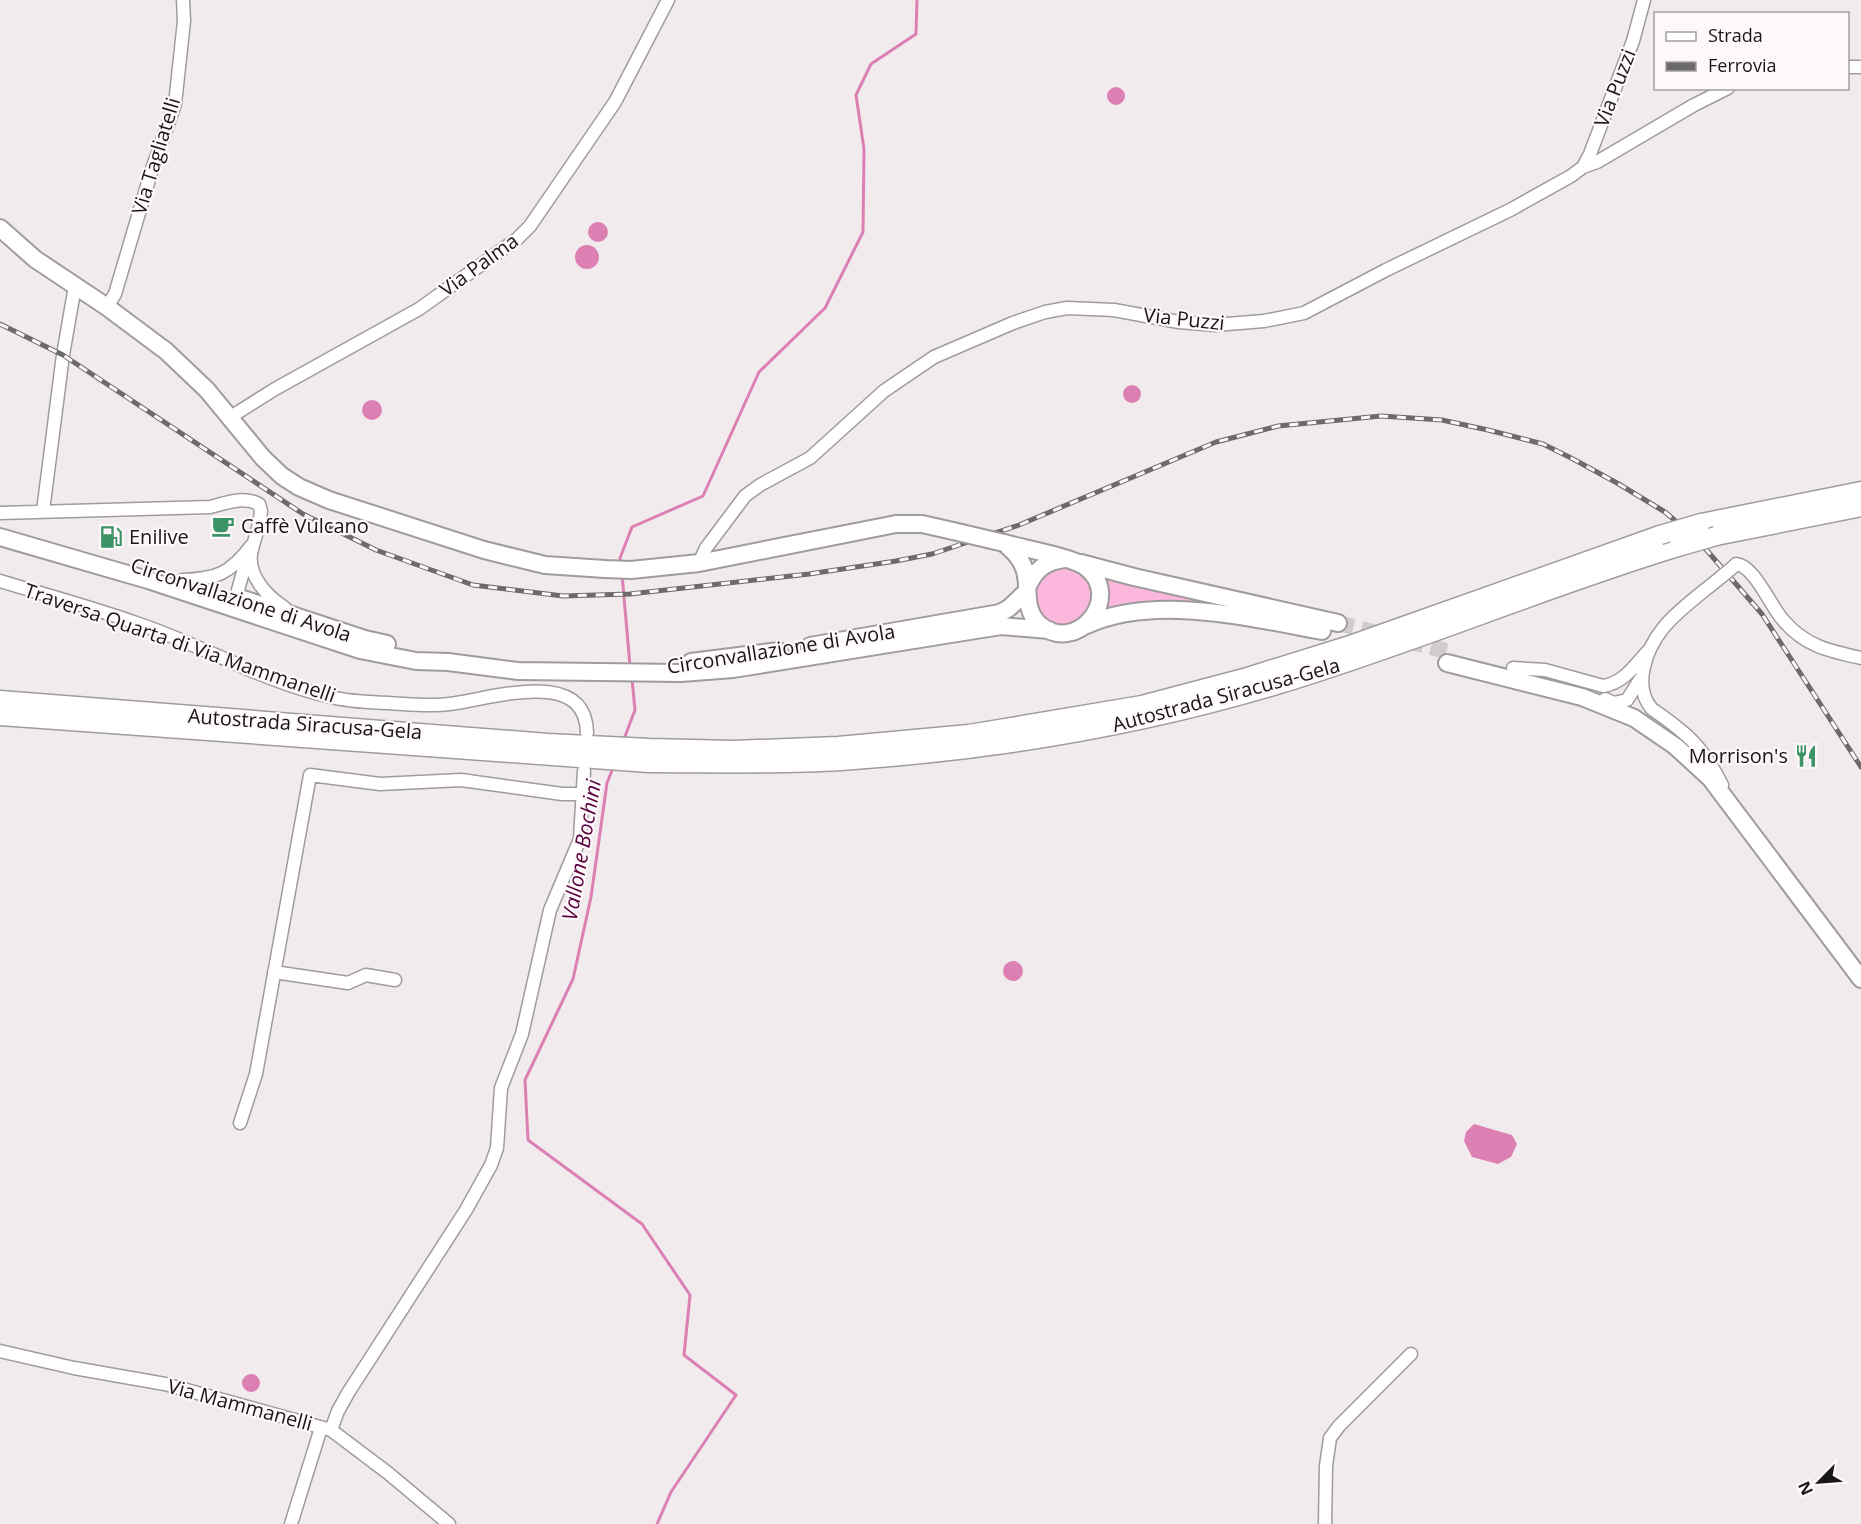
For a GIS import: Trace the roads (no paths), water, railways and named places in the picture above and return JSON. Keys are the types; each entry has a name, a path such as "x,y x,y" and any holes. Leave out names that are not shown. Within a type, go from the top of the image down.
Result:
{"highway":[{"name":"Autostrada Siracusa-Gela","path":"649,755 838,746 969,734 1142,705 1244,678 1353,644 1660,535 1701,523 1861,491"},
{"name":"Autostrada Siracusa-Gela","path":"649,755 733,764 839,761 971,749 1145,720 1278,685 1356,660 1620,564 1716,536 1861,507"},
{"name":"Autostrada Siracusa-Gela","path":"0,700 548,743 609,753"},
{"name":"Autostrada Siracusa-Gela","path":"0,716 609,753"},
{"path":"609,753 649,755"}],"main road":[{"path":"0,228 34,259 107,307 166,351 207,390 263,458 282,476 299,487 329,500 484,550 545,564 631,570 699,563 896,524 922,524 1004,543 1337,628 1193,610 1132,613 1100,619 1067,633 1049,630 1034,618 1029,610 1025,570 1021,560 1004,543"},
{"name":"Circonvallazione di Avola","path":"0,535 182,580 237,605 360,650 416,661 448,662 518,671 681,674 733,669 1001,626 1049,630"},
{"name":"Circonvallazione di Avola","path":"0,535 148,580 237,605 298,617 365,639 420,652 448,662"},
{"path":"1027,589 1032,576 1041,566 1053,561 1070,560 1090,571 1099,587 1099,605 1091,621 1084,627"},
{"name":"Circonvallazione di Avola","path":"645,672 680,664 793,649 1000,612 1009,608 1027,589"},
{"path":"1745,825 1724,789 1685,741 1642,713 1600,693 1514,668 1449,658 1606,706 1634,718 1675,746 1710,778 1745,825 1861,979"}],"street":[{"name":"Via Tagliatelli","path":"107,307 115,294 152,169 175,104 184,21 183,0"},
{"name":"Via Palma","path":"229,418 275,389 419,309 517,239 530,226 615,102 668,0"},
{"name":"Via Puzzi","path":"699,563 706,548 745,496 760,485 810,458 884,391 934,357 1013,323 1045,312 1067,308 1114,310 1169,320 1215,325 1264,321 1305,313 1386,270 1510,210 1571,176 1583,167 1619,80 1644,0"},
{"path":"1583,167 1598,162 1694,105 1724,90"},
{"path":"43,511 63,355 75,286"},
{"path":"0,513 210,507 238,500 252,500 259,504 261,511 244,591 237,605"},
{"path":"182,580 211,578 224,573 251,550"},
{"path":"251,550 252,566 263,590 272,600 298,617"},
{"path":"1675,746 1660,730 1624,708 1620,695 1664,628 1736,564 1747,568 1783,620 1802,638 1816,647 1861,658"},
{"name":"Traversa Quarta di Via Mammanelli","path":"0,581 141,624 266,677 332,698 423,705 450,704 499,694 548,692 565,696 576,702 582,711 587,733"},
{"path":"1514,668 1545,670 1603,686 1635,675"},
{"path":"1635,675 1646,703 1694,741 1706,754 1724,789"},
{"path":"1534,683 1560,685 1614,703 1622,702"},
{"path":"291,1524 326,1429 466,1210 491,1165 497,1148 501,1088 522,1034 549,910 580,839 584,771"},
{"path":"240,1123 256,1074 310,775 380,784 460,780 562,794 582,794"},
{"path":"274,972 348,983 366,975 395,980"},
{"name":"Via Mammanelli","path":"0,1351 74,1368 165,1384 326,1429 388,1473 449,1524"},
{"path":"1325,1524 1326,1466 1330,1438 1339,1426 1411,1354"}],"waterway":[{"name":"Vallone Bochini","path":"621,565 620,558 632,527 703,496 759,372 825,308 863,232 864,149 856,95 871,64 916,34 917,0"},
{"name":"Vallone Bochini","path":"622,574 630,666"},
{"name":"Vallone Bochini","path":"624,739 635,710 632,679"},
{"name":"Vallone Bochini","path":"613,768 607,783 591,897 573,979 525,1080 528,1140 642,1224 690,1295 684,1355 736,1395 671,1492 657,1524"}],"tunnel":[{"path":"1338,623 1450,652"}],"railway":[{"path":"0,324 63,355 303,514 376,550 473,585 563,596 630,594 809,574 932,554 1019,525 1216,442 1278,426 1381,416 1442,420 1488,430 1543,444 1573,459 1665,512 1697,539 1762,614 1861,767"}],"place":[{"name":"Caffè Vulcano","path":"223,526"},
{"name":"Enilive","path":"111,537"},
{"name":"Morrison's","path":"1806,756"}]}
